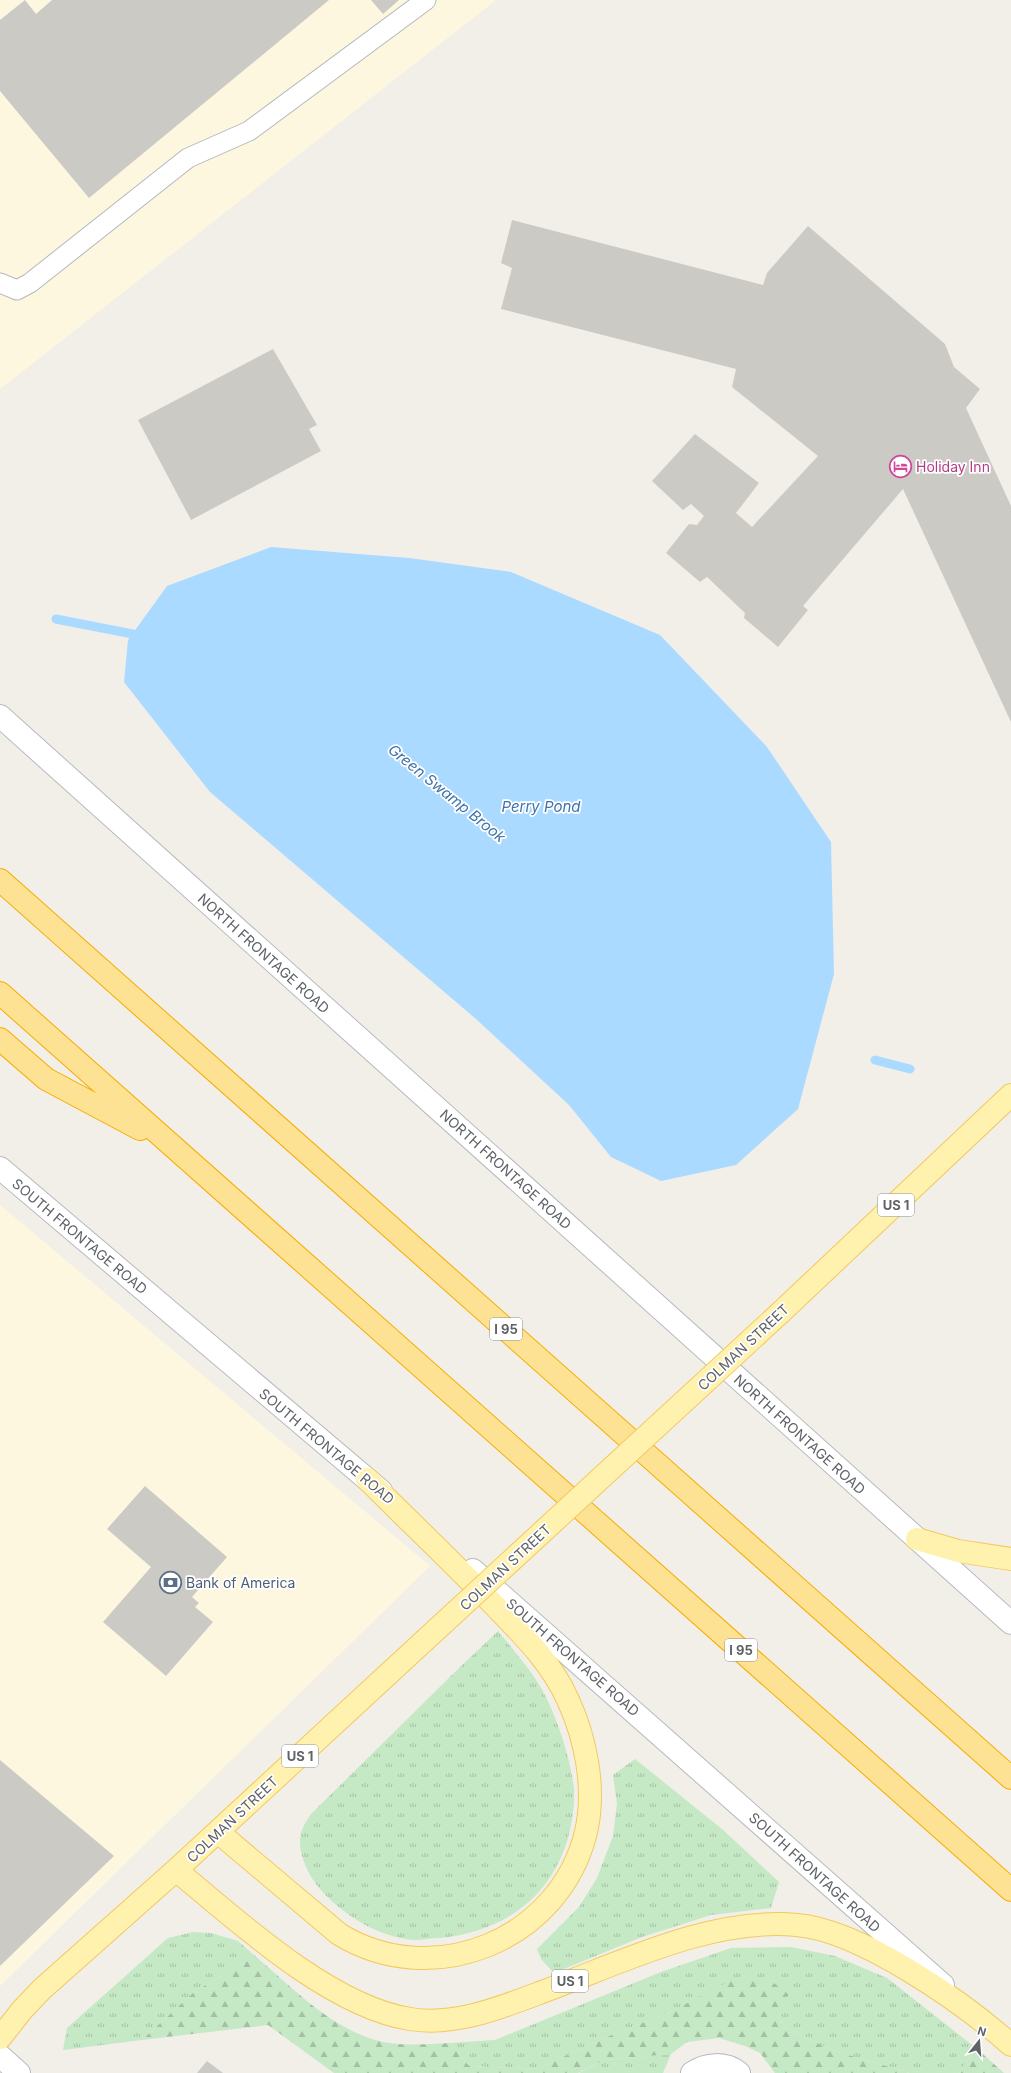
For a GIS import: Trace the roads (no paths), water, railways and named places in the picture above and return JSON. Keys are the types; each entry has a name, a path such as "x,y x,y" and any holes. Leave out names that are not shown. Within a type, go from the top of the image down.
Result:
{"highway":[{"name":"I 95","path":"0,880 1011,1778"},
{"name":"I 95","path":"0,993 1011,1890"},
{"path":"0,1039 46,1079 172,1146"}],"main road":[{"name":"NORTH FRONTAGE ROAD","path":"0,716 1011,1623"},
{"name":"COLMAN STREET","path":"0,2038 22,2010 42,1989 218,1832 780,1313 1011,1095"},
{"name":"SOUTH FRONTAGE ROAD","path":"0,1168 367,1479 574,1658 1011,2045"},
{"path":"218,1832 339,1934 356,1944 373,1951 407,1958 443,1958 458,1955 495,1942 512,1932 533,1918 553,1899 569,1875 580,1852 590,1812 590,1789 584,1748 576,1720 553,1670 542,1655 480,1590 367,1479"},
{"path":"917,1539 958,1551 1011,1559"},
{"name":"US 1","path":"176,1870 251,1932 305,1971 354,2001 389,2015 410,2019 445,2020 463,2017 512,2003 641,1954 709,1932 748,1926 780,1924 800,1925 819,1929 861,1945 910,1972 983,2020"},
{"path":"0,2056 19,2073"},
{"path":"692,2073 699,2068 711,2065 724,2066 739,2073"}],"lane":[{"path":"0,283 16,290 30,283 188,158 249,131 426,0"}],"water":[{"name":"Perry Pond","path":"271,547 409,558 511,572 660,635 767,747 831,842 834,974 798,1109 736,1165 661,1181 611,1157 569,1105 476,1019 210,792 124,682 128,640 167,586"}],"waterway":[{"name":"Green Swamp Brook","path":"56,619 143,636"},
{"name":"Green Swamp Brook","path":"875,1060 910,1069"}],"place":[{"name":"Holiday Inn","path":"900,466"},
{"name":"Bank of America","path":"171,1582"}]}
